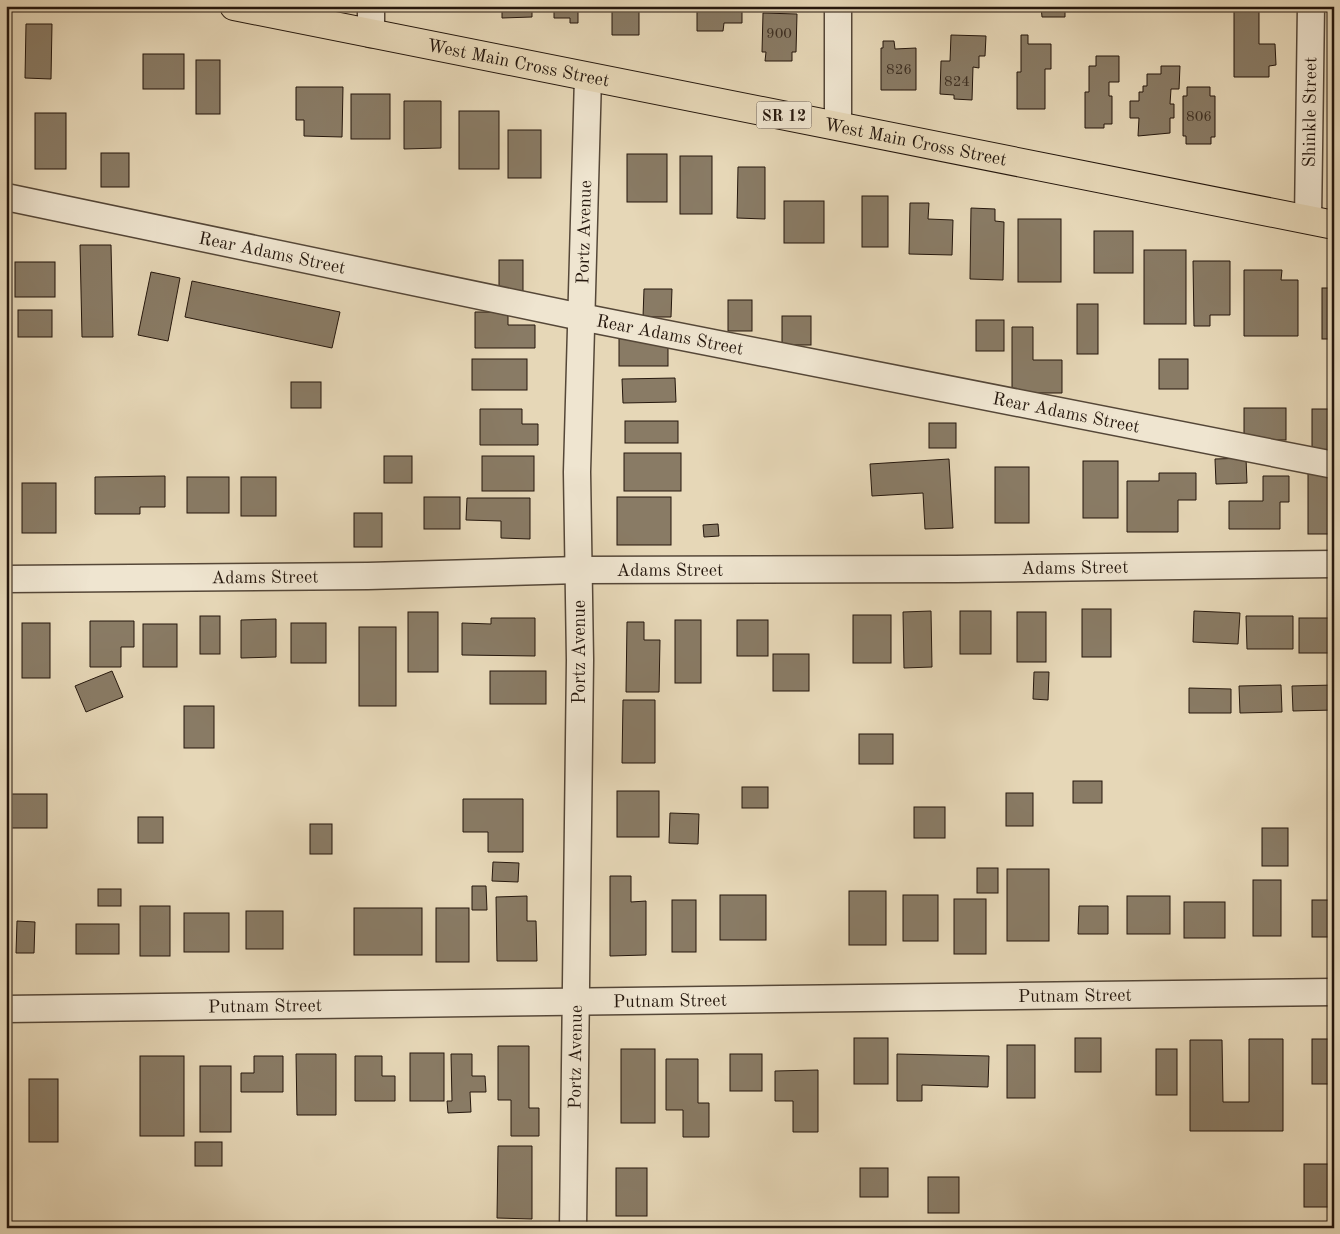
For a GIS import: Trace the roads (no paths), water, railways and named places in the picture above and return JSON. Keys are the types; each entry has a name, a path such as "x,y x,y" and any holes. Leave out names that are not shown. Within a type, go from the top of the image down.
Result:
{"highway":[{"name":"West Main Cross Street","path":"234,6 1321,222"}],"street":[{"path":"371,6 371,34"},
{"path":"838,6 838,126"},
{"name":"Shinkle Street","path":"1311,6 1321,222"},
{"name":"Portz Avenue","path":"573,1228 577,1001 579,570 577,472 588,77"},
{"name":"Rear Adams Street","path":"6,197 581,316 1334,465"},
{"name":"Adams Street","path":"6,579 368,576 579,570 946,569 1334,564"},
{"name":"Putnam Street","path":"6,1010 1334,992"}]}
